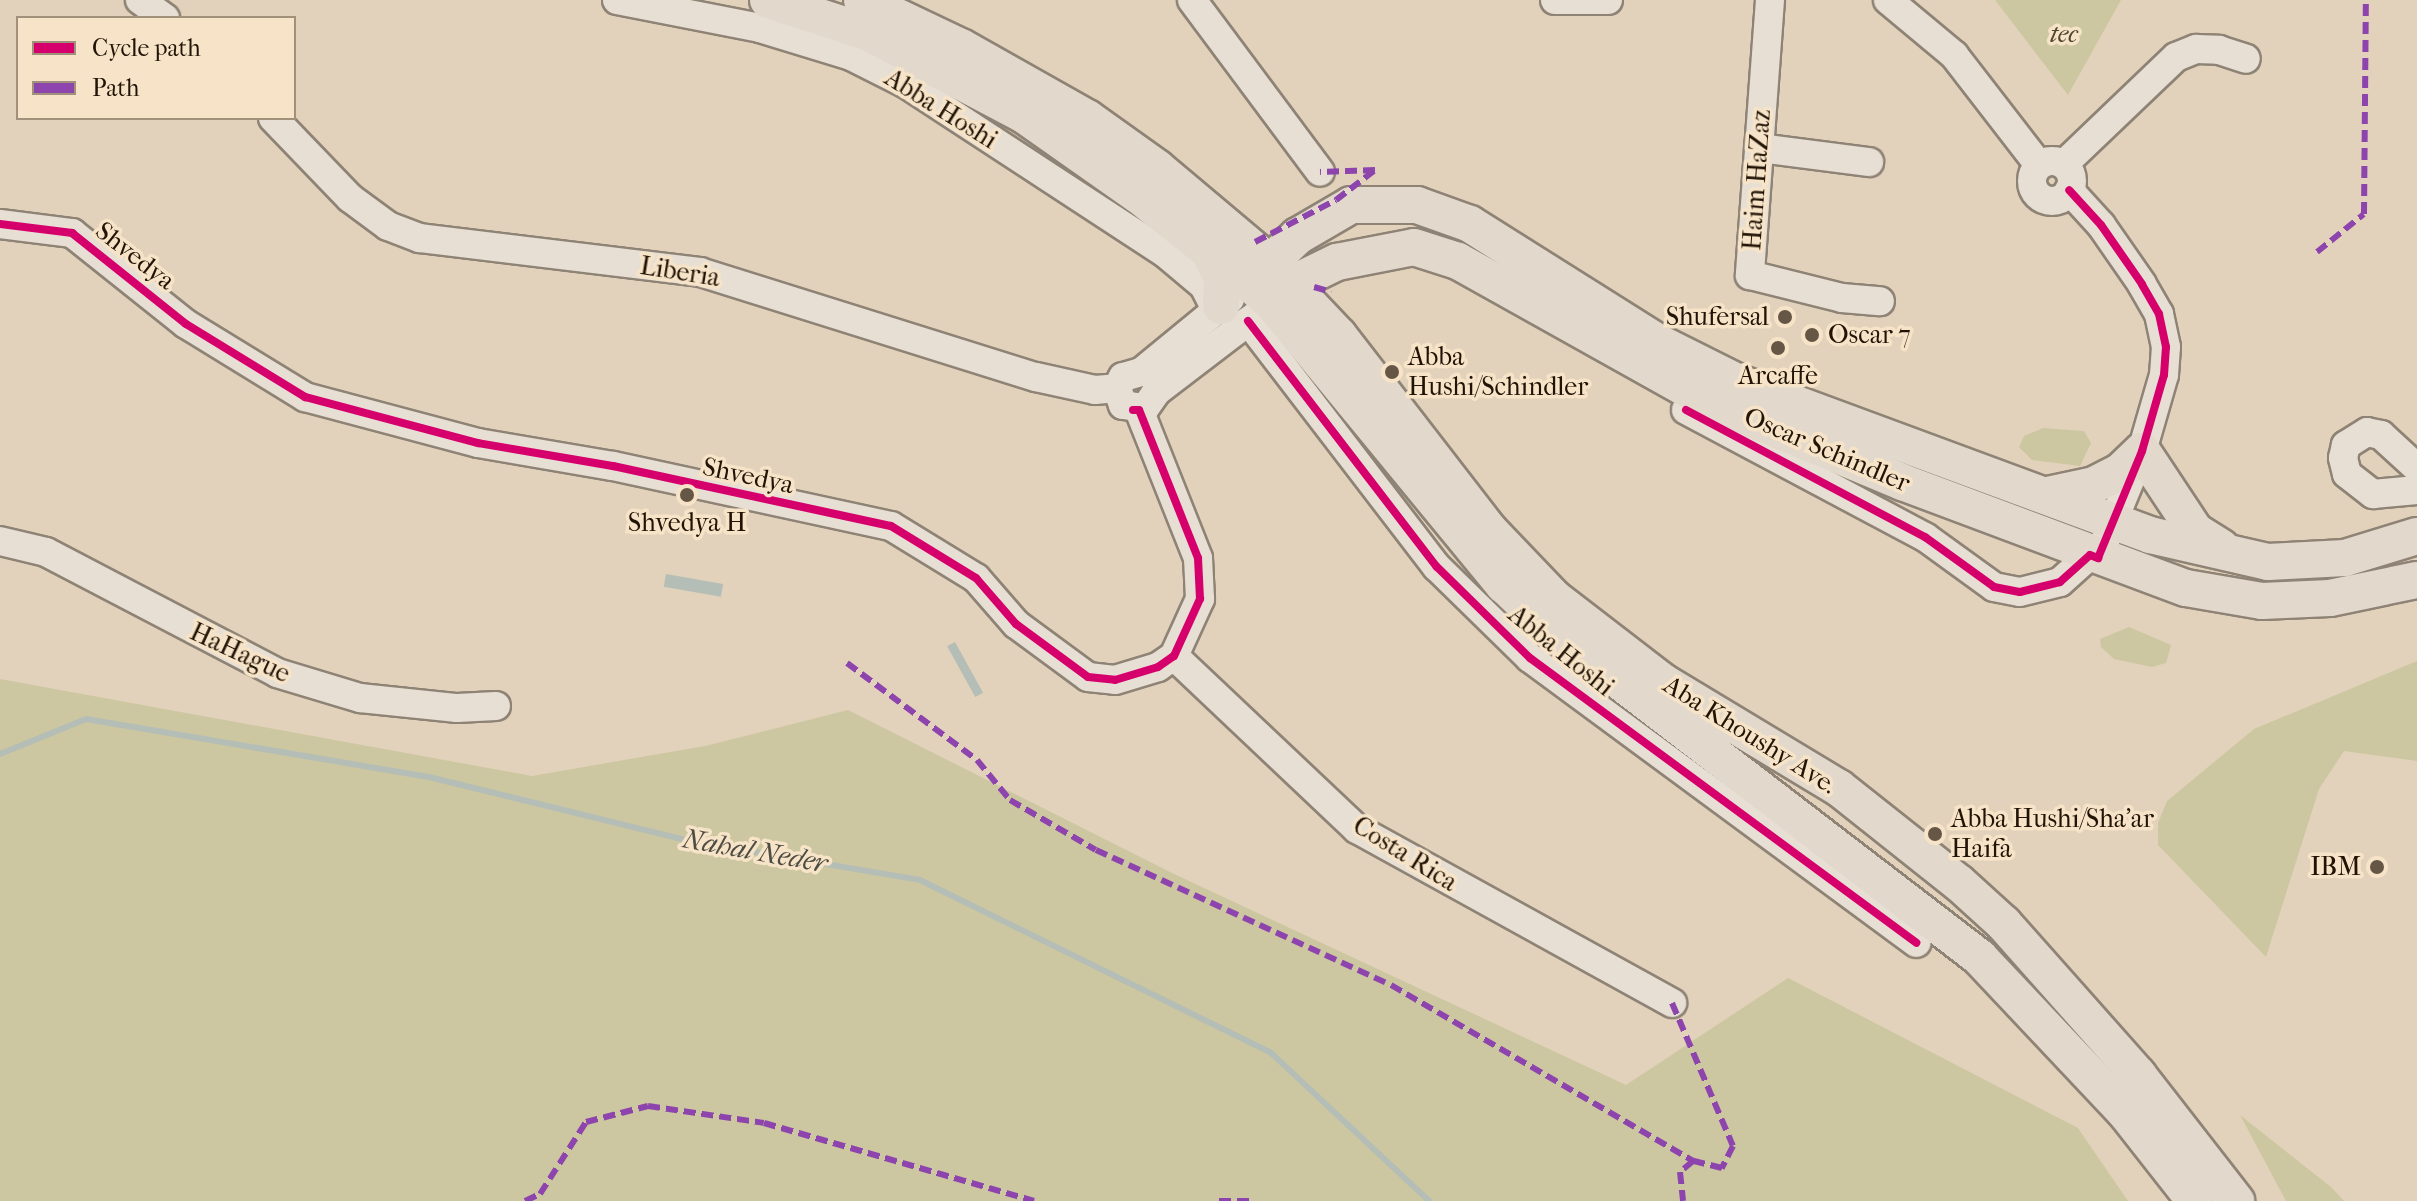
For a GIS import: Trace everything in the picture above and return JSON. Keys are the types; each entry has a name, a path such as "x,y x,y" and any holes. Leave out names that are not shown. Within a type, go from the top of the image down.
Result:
{"main road":[{"name":"Abba Hoshi","path":"768,0 869,33 1024,115 1223,244"},
{"name":"Abba Hoshi","path":"862,0 961,47 1075,110 1157,168 1223,244 1253,296"},
{"name":"Oscar Schindler","path":"1223,244 1270,243 1298,236 1343,209 1373,201 1445,213 1687,359 1739,383 2111,520 2238,557 2268,562 2345,558 2417,536"},
{"name":"Oscar Schindler","path":"1253,296 1298,236"},
{"path":"1223,244 1222,277 1253,296"},
{"name":"Oscar Schindler","path":"1253,296 1337,262 1414,247 1458,261 1710,402 2098,558 2186,588 2262,601 2330,598 2417,580"},
{"path":"1337,262 1330,279 1339,336"},
{"name":"Aba Khoushy Ave.","path":"1253,296 1339,336 1489,530 1554,598 1663,682 1839,788 1959,883 2004,924 2138,1075 2236,1201"},
{"name":"Aba Khoushy Ave.","path":"1253,296 1504,585 1546,625 1979,957 2126,1113 2195,1201"},
{"path":"2047,495 2094,485 2120,472 2142,451 2195,531 2238,557"}],"street":[{"path":"140,0 162,16"},
{"name":"Abba Hoshi","path":"617,0 760,28 851,56 905,83 1165,253 1204,286 1217,302 1253,296 1437,567 1530,658 1916,943"},
{"path":"1192,0 1320,172"},
{"path":"1555,0 1608,0"},
{"name":"Haim HaZaz","path":"1770,0 1750,275 1842,298 1880,301"},
{"path":"1686,410 1925,537 2007,592 2048,587 2076,571 2090,555 2098,558 2111,520 2142,451 2164,375 2166,347 2159,314 2101,225 2057,173 1954,55 1888,0"},
{"path":"2057,173 2176,57 2196,49 2219,50 2246,59"},
{"name":"Liberia","path":"275,120 350,198 388,226 420,238 700,272 1036,377 1095,390 1117,388 1123,405 1146,391"},
{"path":"1759,148 1869,162"},
{"name":"Shvedya","path":"0,224 72,233 186,324 305,397 463,440 613,466 891,526 976,578 1016,624 1088,677 1115,680 1158,667 1174,656"},
{"path":"1174,656 1200,599 1198,558 1146,391 1253,296"},
{"path":"2417,468 2381,435 2367,432 2346,445 2343,458 2347,474 2373,494 2417,490"},
{"name":"HaHague","path":"0,541 46,552 277,673 360,698 457,708 496,706"},
{"name":"Costa Rica","path":"1174,656 1357,829 1672,1003"}],"green space":[{"name":"tec","path":"1995,0 2121,0 2068,95"},
{"path":"2043,428 2084,431 2091,443 2080,466 2032,460 2019,447 2024,436"},
{"path":"2129,627 2171,645 2166,663 2152,667 2114,659 2101,647 2100,639"},
{"path":"2417,661 2417,761 2344,751 2319,789 2266,957 2158,845 2158,823 2167,801 2254,729"},
{"path":"0,679 532,776 705,746 848,710 1170,872 1626,1085 1788,978 2078,1128 2128,1201 0,1201"},
{"path":"2240,1115 2331,1187 2344,1201 2286,1201"}],"shaded area":[{"path":"666,574 723,584 721,597 664,587"},
{"path":"955,642 983,693 975,697 947,646"}],"waterway":[{"name":"Nahal Neder","path":"0,754 86,719 433,778 690,841 920,880 1270,1052 1429,1201"}],"marked path":[{"path":"2317,252 2364,214 2366,0"},
{"path":"1255,242 1336,200 1375,170 1320,172"},
{"path":"1314,287 1331,292"},
{"path":"847,663 977,760 1010,800 1096,850 1391,985 1693,1161"},
{"path":"1672,1003 1733,1146 1722,1168 1693,1161 1680,1172 1683,1201"},
{"path":"525,1201 540,1194 586,1122 648,1106 764,1123 1034,1201"},
{"path":"1219,1201 1253,1201"}],"cycle path":[{"path":"1686,410 1925,537 1994,587 2020,592 2060,582 2090,555 2098,558 2142,451 2164,375 2166,347 2159,314 2142,284 2101,225 2069,190"},
{"path":"0,224 72,233 186,324 305,397 478,443 613,466 891,526 976,578 1016,624 1088,677 1115,680 1158,667 1174,656 1200,599 1198,558 1139,410 1133,410"},
{"path":"1248,321 1437,567 1530,658 1916,943"}],"place":[{"name":"Shufersal","path":"1785,317"},
{"name":"Oscar 7","path":"1812,335"},
{"name":"Arcaffe","path":"1778,348"},
{"name":"Abba Hushi/Schindler","path":"1392,372"},
{"name":"Shvedya H","path":"687,495"},
{"name":"Abba Hushi/Sha'ar Haifa","path":"1935,834"},
{"name":"IBM","path":"2377,867"}]}
